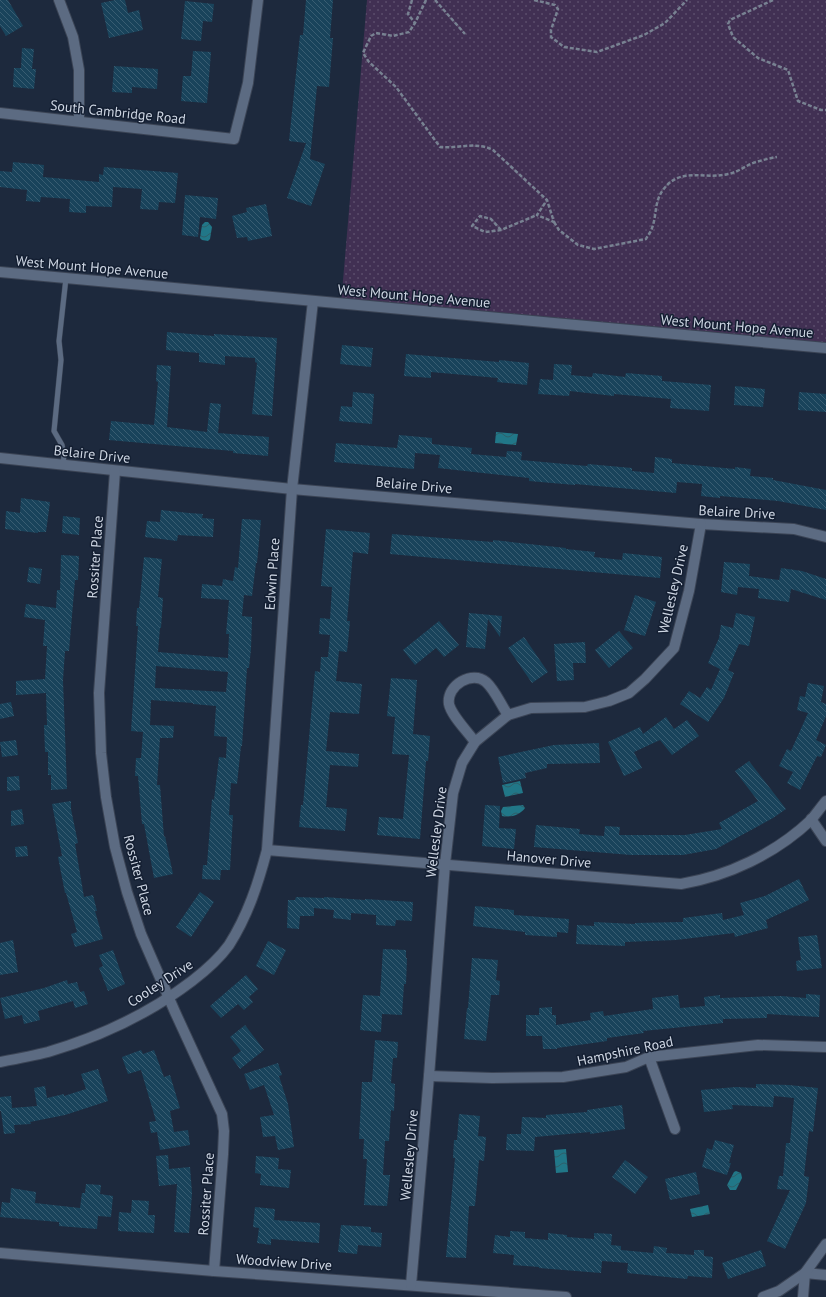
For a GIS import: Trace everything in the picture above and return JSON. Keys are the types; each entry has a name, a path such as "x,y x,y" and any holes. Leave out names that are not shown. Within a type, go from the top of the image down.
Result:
{"street":[{"path":"59,0 72,36 79,70 79,121"},
{"name":"South Cambridge Road","path":"0,113 234,139 248,83 258,0"},
{"name":"West Mount Hope Avenue","path":"0,272 826,348"},
{"name":"Edwin Place","path":"267,850 292,489 313,301"},
{"name":"Belaire Drive","path":"0,458 292,489 701,524 794,529 826,537"},
{"name":"Rossiter Place","path":"115,471 100,669 99,717 106,797 127,892 141,934 168,997 222,1114 224,1131 223,1154 214,1271"},
{"name":"Wellesley Drive","path":"411,1285 446,864 453,793 462,763 475,742 508,715 530,708 585,707 629,693 645,679 674,648 689,592 701,524"},
{"path":"475,742 453,713 449,703 451,691 455,685 466,680 476,678 485,681 508,715"},
{"name":"Hanover Drive","path":"267,850 681,884 703,880 754,860 788,838 811,819 826,801"},
{"path":"811,819 826,841"},
{"name":"Cooley Drive","path":"0,1062 47,1052 83,1040 140,1014 168,997 207,969 228,946 247,912 257,887 267,850"},
{"name":"Hampshire Road","path":"429,1076 492,1078 563,1077 626,1067 649,1057 758,1044 826,1047"},
{"path":"649,1057 674,1129"},
{"path":"763,1297 779,1291 805,1273 826,1244"},
{"name":"Woodview Drive","path":"0,1253 214,1271 566,1297"},
{"path":"805,1273 826,1275"},
{"path":"803,1297 805,1273"}],"lane":[{"path":"63,465 64,455 62,445 54,431 61,360 59,341 66,278"}],"path":[{"path":"412,0 408,14 415,23"},
{"path":"426,0 409,32 393,36 376,33 371,36 363,53 369,62 396,87 440,147 447,148 473,145 493,150 547,200 554,222 559,230 578,245 594,249 646,239 652,228 656,202 662,190 670,182 680,177 689,175 727,175 742,170 755,162 777,157"},
{"path":"435,0 465,34"},
{"path":"534,0 555,5 558,9 551,30 551,37 564,47 597,52 644,35 666,23 687,0"},
{"path":"773,0 730,20 728,24 733,37 758,58 788,70 798,101 821,110 826,110"},
{"path":"501,230 491,218 480,216 472,226 485,232 501,230 537,215 547,200"},
{"path":"537,215 554,222"}],"shaded area":[{"path":"367,0 826,0 826,349 341,304"}],"water":[{"path":"205,222 208,222 212,227 210,239 208,241 200,238 202,225"},
{"path":"496,432 518,434 516,445 495,443"},
{"path":"520,781 523,793 505,797 502,785"},
{"path":"523,805 525,808 518,814 508,817 502,816 501,811 503,807"},
{"path":"566,1149 568,1172 556,1173 554,1150"},
{"path":"736,1171 741,1173 742,1178 736,1190 730,1190 727,1185"},
{"path":"708,1205 710,1214 692,1217 690,1209"}],"building":[{"path":"0,0 8,0 23,26 6,36 0,26"},
{"path":"115,0 125,0 128,13 139,10 143,30 109,38 101,3"},
{"path":"306,0 333,0 330,38 333,38 329,87 317,86 310,159 325,164 311,206 287,198 306,143 289,141 300,35 303,35"},
{"path":"185,1 214,4 212,22 203,21 201,41 181,39"},
{"path":"22,48 34,49 32,69 36,69 34,89 13,87 14,68 21,68"},
{"path":"193,51 211,52 207,103 181,101 183,76 191,76"},
{"path":"114,66 158,69 157,89 132,87 132,93 112,92"},
{"path":"13,162 44,165 43,177 99,182 99,174 103,175 104,167 178,173 175,203 159,202 158,210 140,209 142,189 113,187 112,207 86,206 86,213 69,212 70,199 41,197 40,202 26,201 27,190 0,187 0,171 12,172"},
{"path":"185,195 218,198 216,219 200,217 198,237 182,235"},
{"path":"266,204 272,236 248,241 247,237 237,238 232,216 247,212 246,208"},
{"path":"167,332 214,336 214,334 277,338 272,416 252,414 257,363 255,362 255,358 225,356 225,365 199,362 199,353 166,350"},
{"path":"342,345 373,348 371,367 340,364"},
{"path":"406,354 529,363 527,385 497,382 498,378 431,372 431,378 404,376"},
{"path":"554,364 572,365 571,375 592,377 593,373 625,377 626,373 662,376 662,381 711,385 709,411 670,408 671,399 614,394 614,396 570,391 569,396 538,394 540,379 553,380"},
{"path":"157,365 171,366 167,427 207,432 210,403 221,404 218,433 269,437 268,456 233,453 233,451 109,440 111,421 154,425 158,382 156,381"},
{"path":"735,386 765,389 763,407 734,405"},
{"path":"353,392 374,394 372,424 339,421 341,406 352,407"},
{"path":"799,392 826,394 826,412 798,410"},
{"path":"399,435 432,438 432,444 472,448 471,454 506,457 507,451 522,452 521,460 587,466 588,464 632,468 632,471 654,473 655,457 672,459 672,463 735,469 735,467 751,469 750,476 773,478 773,480 826,490 826,510 778,501 720,496 720,498 701,496 702,484 677,482 676,493 529,481 529,478 438,468 440,455 415,453 414,469 334,462 336,443 397,448"},
{"path":"21,498 50,502 46,532 38,533 5,529 6,511 20,513"},
{"path":"161,510 203,514 202,518 214,519 213,537 178,535 177,541 145,537 147,521 160,522"},
{"path":"63,516 80,518 79,535 62,533"},
{"path":"242,519 261,520 252,596 244,595 242,616 252,617 251,649 249,668 247,668 242,746 237,784 231,783 229,815 233,815 230,870 221,870 220,880 202,879 203,865 207,865 212,799 214,800 219,757 226,758 227,737 214,736 216,706 151,700 150,725 174,726 173,738 160,738 157,785 160,785 164,837 165,836 173,874 154,878 144,824 142,824 138,776 135,776 136,758 141,758 143,732 131,731 138,626 136,626 137,608 139,608 144,557 162,559 158,597 163,598 158,652 228,658 229,634 226,634 229,600 201,598 202,584 222,586 223,579 233,581 235,567 238,568","holes":["156,666 228,672 226,692 155,688"]},
{"path":"326,529 370,533 368,554 353,552 347,621 350,621 347,652 339,651 336,681 362,684 359,714 330,712 326,751 359,754 358,767 330,765 326,807 347,809 345,831 299,827 301,805 303,805 315,671 320,672 321,657 328,657 330,635 319,634 320,618 330,619 332,587 321,586"},
{"path":"392,534 493,542 493,540 566,548 595,552 594,557 622,560 623,553 662,557 660,578 390,554"},
{"path":"61,555 79,556 78,580 75,580 69,651 65,651 63,680 67,789 51,790 51,775 48,775 48,752 45,752 44,725 47,725 46,693 16,695 16,681 45,679 47,646 43,646 45,620 24,617 26,604 56,608 57,590 60,590"},
{"path":"724,562 750,564 749,576 779,580 781,568 802,571 826,579 826,600 791,589 789,602 758,598 759,589 738,587 737,595 721,592"},
{"path":"29,567 42,569 40,584 27,582"},
{"path":"635,595 656,602 645,636 624,630"},
{"path":"469,613 502,616 500,637 488,619 485,649 466,647"},
{"path":"736,613 755,617 749,646 739,644 728,670 734,673 724,698 708,722 680,704 689,691 700,698 707,687 711,690 720,669 708,663 719,638 721,625 733,628"},
{"path":"439,621 459,645 444,657 436,648 415,665 403,650"},
{"path":"619,631 633,648 609,668 595,650"},
{"path":"524,637 548,672 532,683 508,648"},
{"path":"585,642 586,663 573,663 574,680 557,681 554,644"},
{"path":"391,678 417,680 413,734 430,736 428,761 426,761 420,839 377,835 379,817 403,819 409,755 392,754 395,717 387,716"},
{"path":"808,683 824,686 821,702 826,704 826,716 816,740 826,745 821,757 817,756 800,790 787,783 793,772 779,766 787,749 791,751 808,713 797,710 800,696 805,697"},
{"path":"11,702 14,716 0,719 0,704"},
{"path":"666,717 674,729 687,720 699,736 672,755 660,740 634,752 642,768 624,776 608,742 640,727 643,734"},
{"path":"16,740 18,755 2,757 0,742"},
{"path":"599,743 600,763 547,764 547,768 525,773 526,778 503,783 498,757 554,745"},
{"path":"749,761 786,809 773,818 716,849 683,855 631,855 534,847 536,825 580,829 579,834 604,836 605,826 620,827 619,835 685,835 722,829 719,823 758,801 735,771"},
{"path":"19,776 20,790 7,791 7,777"},
{"path":"71,801 71,809 78,843 75,844 84,897 93,895 97,911 95,911 103,939 75,947 71,934 77,932 65,893 58,857 62,856 52,804"},
{"path":"485,805 500,806 499,828 516,829 514,849 482,846"},
{"path":"22,809 24,824 11,826 11,811"},
{"path":"27,846 28,856 16,857 15,847"},
{"path":"799,879 809,900 766,920 768,928 735,937 734,933 676,940 625,942 625,946 576,944 577,925 594,926 594,922 635,924 683,922 683,918 722,913 723,920 744,915 740,903 765,896"},
{"path":"200,892 214,902 191,937 176,927"},
{"path":"296,897 413,902 412,921 396,920 395,926 376,925 376,915 351,913 351,920 333,918 334,910 314,908 314,916 300,916 299,929 287,928 288,900 295,900"},
{"path":"475,906 514,910 514,915 569,919 568,933 557,932 557,937 525,935 525,932 473,926"},
{"path":"817,935 822,968 797,971 796,961 801,960 798,937"},
{"path":"13,940 18,972 0,975 0,943"},
{"path":"268,941 286,950 274,975 256,966"},
{"path":"383,949 406,950 406,984 404,984 402,1015 382,1014 381,1032 360,1030 363,995 380,996"},
{"path":"113,950 125,984 108,991 99,968 103,966 99,955"},
{"path":"472,958 498,960 496,980 500,981 499,995 491,995 486,1041 464,1039"},
{"path":"246,975 258,989 249,997 253,1002 244,1010 238,1004 221,1018 210,1006"},
{"path":"67,980 68,984 77,982 80,992 84,991 88,1004 75,1008 73,1001 38,1011 40,1020 24,1024 22,1015 5,1019 0,998 44,988"},
{"path":"806,994 820,995 819,1017 767,1014 767,1018 723,1019 723,1023 643,1031 644,1033 607,1038 607,1041 557,1049 543,1049 542,1036 526,1036 526,1015 539,1015 539,1008 552,1007 552,1015 556,1015 556,1025 591,1020 590,1013 603,1011 604,1016 653,1009 652,998 678,995 680,1008 705,1006 704,997 720,995 720,998 781,996 806,998"},
{"path":"245,1025 264,1050 240,1069 232,1058 241,1051 230,1037"},
{"path":"375,1040 398,1042 397,1058 393,1058 391,1083 395,1084 394,1111 391,1110 389,1141 385,1141 383,1175 390,1175 387,1206 364,1205 367,1159 363,1159 364,1139 359,1139 362,1082 372,1082"},
{"path":"141,1050 143,1054 154,1050 164,1077 170,1075 180,1108 170,1111 174,1132 188,1130 190,1145 160,1150 157,1132 151,1133 149,1122 156,1121 141,1070 128,1074 122,1057"},
{"path":"278,1063 282,1075 279,1076 288,1104 294,1147 278,1150 275,1136 263,1137 260,1117 274,1115 264,1085 250,1090 244,1074"},
{"path":"98,1069 108,1101 65,1115 30,1122 31,1124 14,1125 15,1133 4,1134 0,1111 0,1097 11,1096 12,1108 37,1106 34,1088 45,1086 47,1098 64,1094 64,1096 86,1089 81,1074"},
{"path":"756,1084 818,1088 813,1132 809,1131 804,1176 809,1177 806,1203 785,1249 767,1241 790,1190 777,1189 779,1176 783,1176 786,1143 790,1143 794,1098 774,1096 773,1107 732,1105 733,1109 704,1112 701,1090 736,1087 756,1088"},
{"path":"622,1105 625,1129 590,1134 590,1132 535,1137 534,1151 506,1150 507,1134 521,1134 522,1117 546,1118 546,1115 587,1112 587,1110"},
{"path":"459,1114 480,1116 478,1136 486,1137 484,1161 479,1160 475,1206 469,1206 466,1258 446,1257 455,1158 453,1158 454,1140 457,1140"},
{"path":"715,1140 734,1145 727,1175 702,1167 707,1148 712,1150"},
{"path":"168,1155 169,1169 190,1167 192,1193 189,1233 174,1232 177,1184 159,1186 156,1156"},
{"path":"256,1156 279,1158 278,1169 291,1170 289,1188 260,1185 261,1174 255,1173"},
{"path":"625,1160 648,1177 635,1194 612,1177"},
{"path":"696,1172 700,1194 670,1200 665,1179"},
{"path":"86,1184 101,1185 100,1194 113,1196 111,1217 98,1216 97,1229 59,1226 59,1222 0,1217 2,1202 10,1203 11,1188 36,1192 35,1203 80,1208 82,1193 85,1193"},
{"path":"132,1200 149,1201 148,1215 155,1215 154,1233 118,1231 119,1212 131,1213"},
{"path":"255,1207 275,1209 274,1220 320,1223 319,1243 271,1239 271,1245 257,1243 259,1228 253,1227"},
{"path":"341,1225 371,1227 371,1232 382,1233 381,1247 358,1245 357,1254 338,1252"},
{"path":"510,1231 525,1232 525,1238 548,1240 548,1233 567,1235 567,1237 594,1239 594,1233 612,1234 611,1245 621,1246 621,1250 653,1253 654,1246 667,1248 666,1253 694,1255 694,1250 704,1250 704,1256 713,1257 712,1278 688,1276 687,1279 627,1273 628,1263 602,1261 601,1273 513,1265 514,1255 493,1253 495,1235 510,1237"},
{"path":"761,1250 766,1266 728,1279 722,1263"}]}
